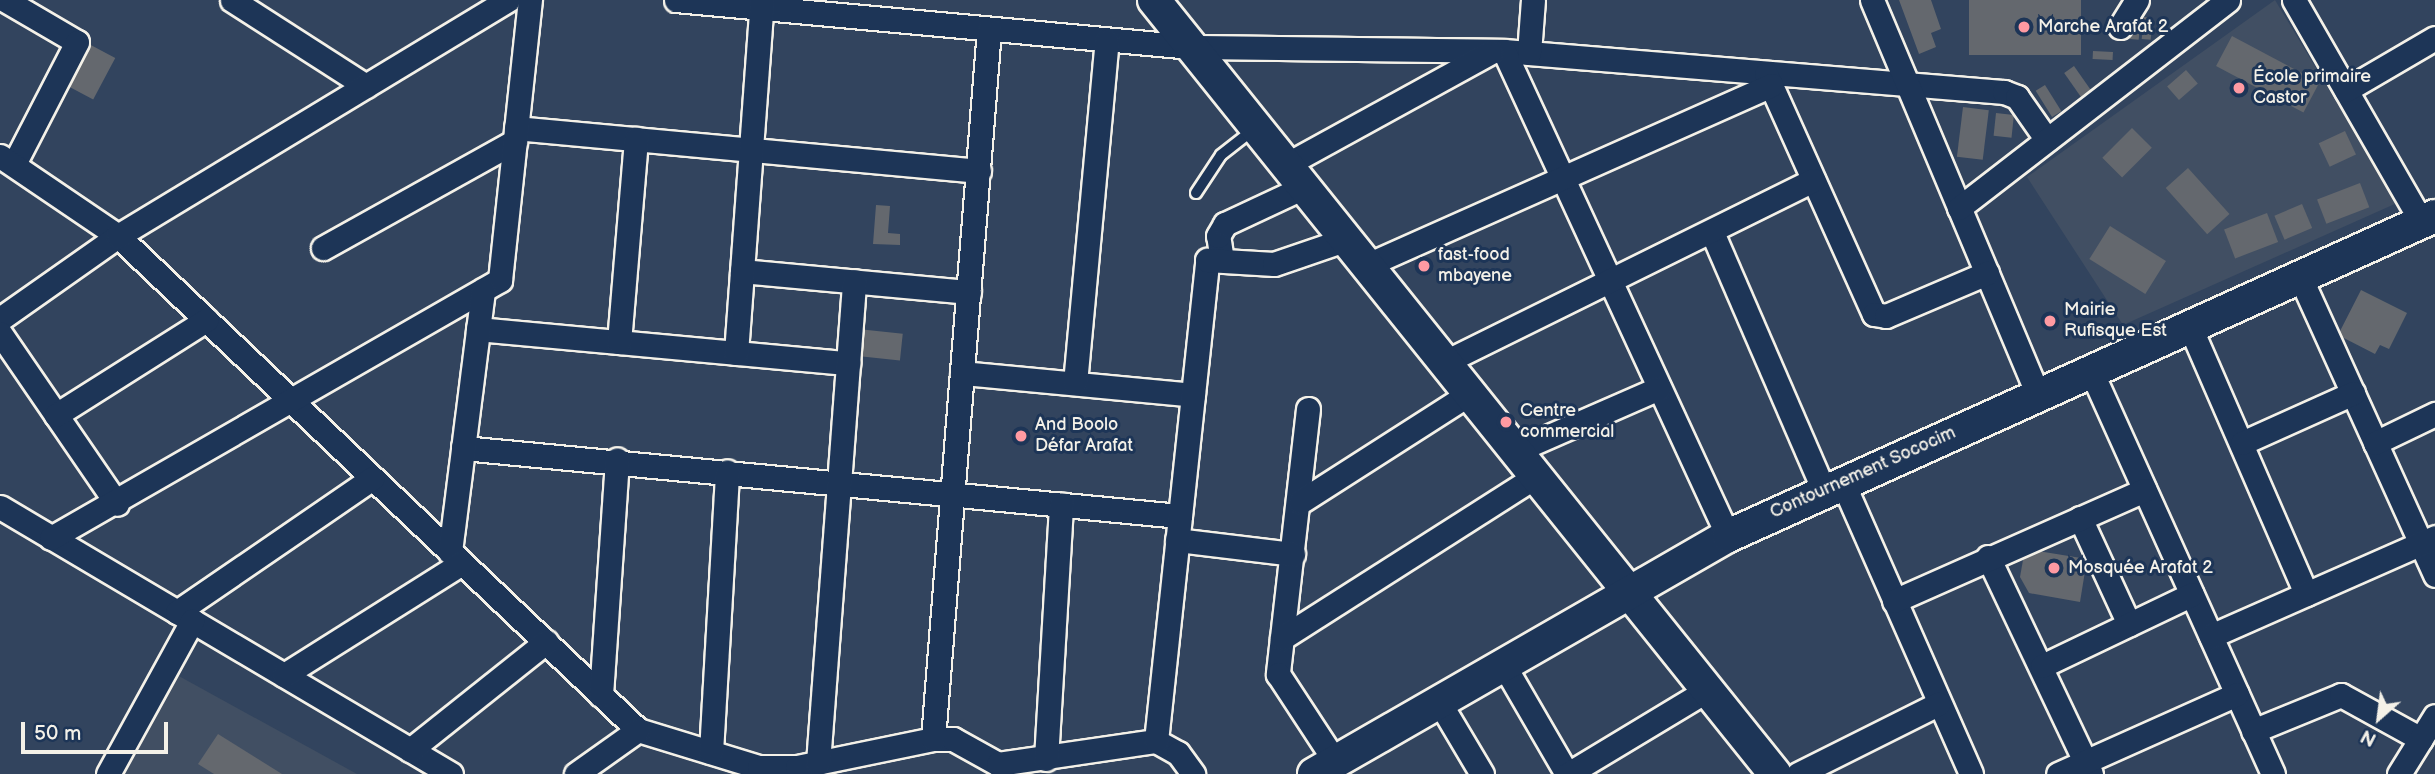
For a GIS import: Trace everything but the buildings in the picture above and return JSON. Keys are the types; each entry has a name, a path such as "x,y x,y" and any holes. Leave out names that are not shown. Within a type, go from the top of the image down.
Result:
{"street":[{"path":"5,0 77,42 7,160 118,236 638,730 711,752 758,770 818,763 933,738 953,739 997,769 1156,741 1178,753 1193,774"},
{"path":"232,0 366,86"},
{"path":"4,312 118,236 508,0"},
{"path":"51,538 117,504 500,280 530,0"},
{"path":"676,0 762,4 1107,41 1191,47 1499,50 1769,79 2010,95 2047,140"},
{"path":"1154,0 1293,177 1707,690 1780,774 1938,704"},
{"path":"1528,53 1533,0"},
{"path":"1872,0 2038,395"},
{"path":"2120,27 2137,0"},
{"path":"1959,208 2228,0"},
{"path":"2294,0 2346,90 2428,219"},
{"path":"736,353 762,4"},
{"path":"933,738 989,29"},
{"path":"2346,90 2435,38"},
{"path":"1075,383 1107,41"},
{"path":"1222,260 1217,236 1225,225 1293,177 1499,50"},
{"path":"1499,50 1563,178 1728,536"},
{"path":"1365,266 1563,178 1769,79"},
{"path":"1769,79 1874,314 1886,316 1987,273"},
{"path":"323,248 516,134 636,139 979,171"},
{"path":"619,342 636,139"},
{"path":"1443,363 1813,180"},
{"name":"Contournement Sococim","path":"1325,768 1502,662 1728,536 1833,485 2092,373 2428,219"},
{"path":"1712,232 1833,485 1894,601 1971,774"},
{"path":"1156,741 1207,260 1274,264 1344,240"},
{"path":"742,271 969,292"},
{"path":"2301,279 2375,443 2428,540 2435,575"},
{"path":"818,763 854,281"},
{"path":"456,557 463,448 482,290"},
{"path":"56,415 206,320"},
{"path":"478,329 848,363"},
{"path":"2190,329 2306,594"},
{"path":"0,333 117,504"},
{"path":"962,373 1193,395"},
{"path":"2092,373 2273,774"},
{"path":"1515,452 1659,388"},
{"path":"2242,443 2353,393"},
{"path":"1300,502 1469,394"},
{"path":"1308,409 1300,502 1278,674 1325,768"},
{"path":"2375,443 2435,414"},
{"path":"463,448 617,460 1180,516"},
{"path":"601,695 617,460"},
{"path":"711,752 727,471"},
{"path":"1282,638 1535,477"},
{"path":"108,774 184,616 373,478"},
{"path":"1894,601 1988,557 2145,490"},
{"path":"1046,759 1061,504"},
{"path":"0,507 451,774"},
{"path":"2080,518 2129,624"},
{"path":"1177,540 1293,554"},
{"path":"2211,636 2428,540"},
{"path":"284,675 456,557"},
{"path":"1988,557 2042,666 2088,768"},
{"path":"2042,666 2192,594"},
{"path":"410,750 545,642"},
{"path":"1502,662 1568,774 1707,690"},
{"path":"2058,774 2088,768 2237,694"},
{"path":"2253,731 2341,695 2421,739"},
{"path":"1438,700 1482,774"},
{"path":"2399,774 2435,716"},
{"path":"576,774 638,730"}],"lane":[{"path":"1196,193 1221,156 1255,128"}],"shaded area":[{"name":"École primaire Castor","path":"2275,0 2397,203 2123,325 2027,177"},
{"path":"177,675 357,774 123,774"}],"place":[{"name":"Marche Arafat 2","path":"2024,27"},
{"name":"École primaire Castor","path":"2239,88"},
{"name":"fast-food mbayene","path":"1424,266"},
{"name":"Mairie Rufisque Est","path":"2050,321"},
{"name":"Centre commercial","path":"1506,422"},
{"name":"And Boolo Défar Arafat","path":"1021,436"},
{"name":"Mosquée Arafat 2","path":"2054,568"}]}
